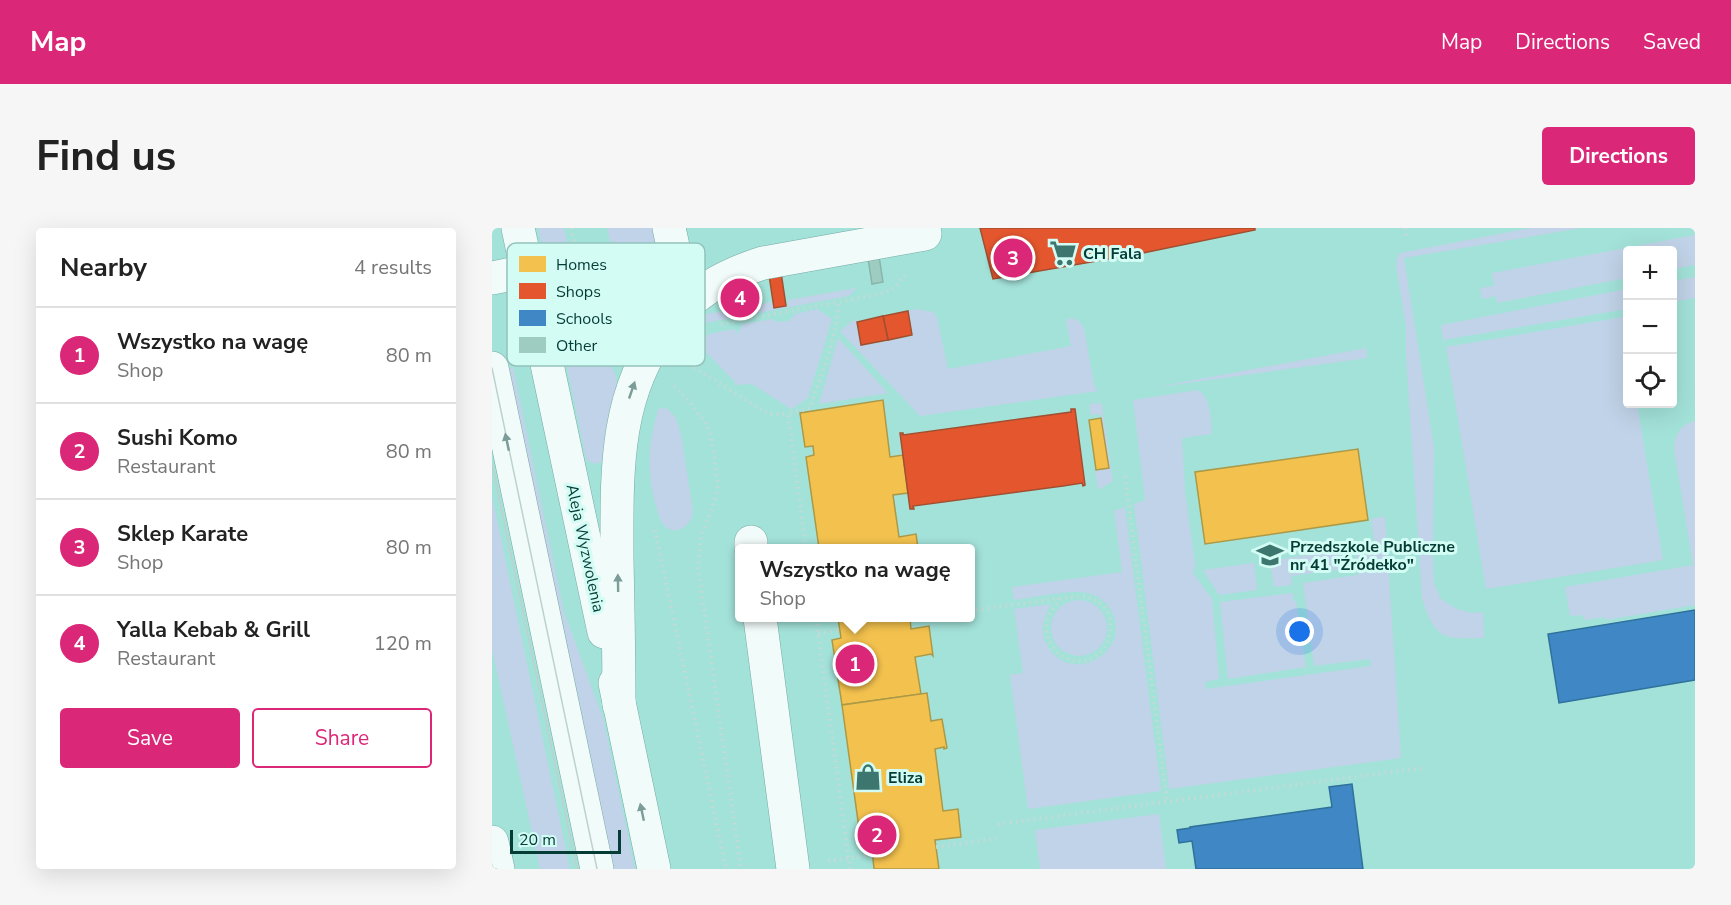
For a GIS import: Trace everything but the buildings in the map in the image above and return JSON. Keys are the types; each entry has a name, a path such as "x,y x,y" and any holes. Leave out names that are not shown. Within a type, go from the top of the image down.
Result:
{"street":[{"name":"Aleja Wyzwolenia","path":"518,228 521,243"},
{"path":"669,228 672,243"},
{"path":"705,290 738,271 763,263 925,234 924,228"},
{"path":"492,278 507,275"},
{"name":"Aleja Wyzwolenia","path":"547,366 654,869"},
{"path":"619,705 617,539 620,447 627,404 642,366"},
{"path":"492,368 597,869"},
{"path":"492,464 577,869"},
{"path":"761,622 807,866"},
{"path":"492,842 498,869"}],"path":[{"path":"571,228 574,243"},
{"path":"1405,228 1407,238"},
{"path":"711,326 884,292 894,288 906,273"},
{"path":"692,366 768,414 788,414 810,408 837,324 838,302"},
{"path":"651,366 689,401 708,426 713,446 718,489 701,537 698,568 741,869"},
{"path":"788,414 805,544"},
{"path":"1125,476 1167,801"},
{"path":"653,519 726,869"},
{"path":"975,610 1058,598 1085,596 1093,598 1110,617 1111,634 1104,650 1081,661 1073,660 1052,646 1046,630 1047,622 1059,602 1058,598"},
{"path":"817,622 850,869"},
{"path":"818,633 840,630"},
{"path":"998,824 1422,768"},
{"path":"936,847 1000,838"},
{"path":"807,866 872,855"}],"shaded area":[{"path":"538,228 564,228 567,243 541,243"},
{"path":"607,228 654,228 657,243 610,243"},
{"path":"1530,228 1582,228 1404,258 1434,447 1434,583 1441,599 1457,609 1472,613 1483,612 1484,638 1450,637 1443,634 1431,622 1422,598 1406,327 1396,266 1397,258 1400,253"},
{"path":"1695,235 1695,265 1677,268 1677,246 1636,246"},
{"path":"1623,248 1623,279 1497,303 1496,296 1482,299 1480,288 1494,286 1492,273"},
{"path":"1695,277 1695,298 1677,301 1677,280"},
{"path":"856,288 849,296 705,323 705,314 772,302 774,309 788,306 788,300"},
{"path":"1623,290 1623,310 1443,340 1441,325"},
{"path":"817,309 832,319 808,398 791,409 752,384 734,385 735,381 705,351 705,338 709,334 734,329 737,334 743,324 772,319 777,322 789,321 795,314"},
{"path":"916,309 933,312 937,317 948,369 1071,346 1066,320 1072,318 1081,323 1084,328 1094,385 1098,391 920,416 840,331 855,319 861,346 913,336 908,311"},
{"path":"1623,317 1623,408 1638,408 1663,560 1486,589 1446,347"},
{"path":"838,338 888,393 819,404"},
{"path":"1366,348 1367,358 1152,388"},
{"path":"567,366 611,366 617,382 606,428 603,460 597,464 586,459"},
{"path":"513,367 564,612 603,718 635,869 609,869 504,369"},
{"path":"1197,390 1202,393 1208,403 1212,434 1182,438 1185,492 1195,564 1193,573 1212,599 1219,679 1205,682 1206,689 1371,666 1370,659 1314,666 1303,583 1358,575 1355,549 1375,546 1371,519 1385,516 1401,758 1169,789 1134,504 1145,500 1133,400"},
{"path":"1100,403 1113,481 1098,490 1095,471 1109,468 1101,414 1091,415 1089,404"},
{"path":"658,409 668,409 676,418 681,434 693,511 688,524 678,530 667,528 663,524 651,484 653,429"},
{"path":"1695,421 1695,605 1606,620 1606,617 1584,620 1583,615 1570,616 1565,587 1693,565 1674,449 1682,427"},
{"path":"492,496 570,869 540,869 492,649"},
{"path":"1125,507 1161,791 1028,809 1010,675 1023,673 1014,609 1051,604 1043,626 1045,642 1058,658 1071,664 1084,664 1097,659 1107,651 1114,640 1116,627 1110,608 1095,595 1071,592 1014,600 1012,587 1122,572 1114,511"},
{"path":"1340,550 1342,569 1291,576 1292,585 1274,587 1270,561"},
{"path":"1254,563 1257,590 1219,595 1203,570"},
{"path":"1293,593 1306,667 1228,679 1220,602"},
{"path":"1074,600 1084,600 1099,608 1105,617 1107,628 1105,639 1099,648 1084,656 1074,656 1063,651 1056,644 1051,633 1051,623 1056,612 1063,605"},
{"path":"1159,814 1166,869 1040,869 1035,830"}],"tram line":[{"path":"492,368 597,869"},
{"path":"492,464 577,869"}],"place":[{"name":"CH Fala","path":"1063,253"},
{"name":"Sklep Karate","path":"1013,258"},
{"name":"Yalla Kebab & Grill","path":"740,298"},
{"name":"Przedszkole Publiczne nr 41 \"Źródełko\"","path":"1270,555"},
{"name":"Wszystko na wagę","path":"855,664"},
{"name":"Eliza","path":"868,777"},
{"name":"Sushi Komo","path":"877,835"}]}
